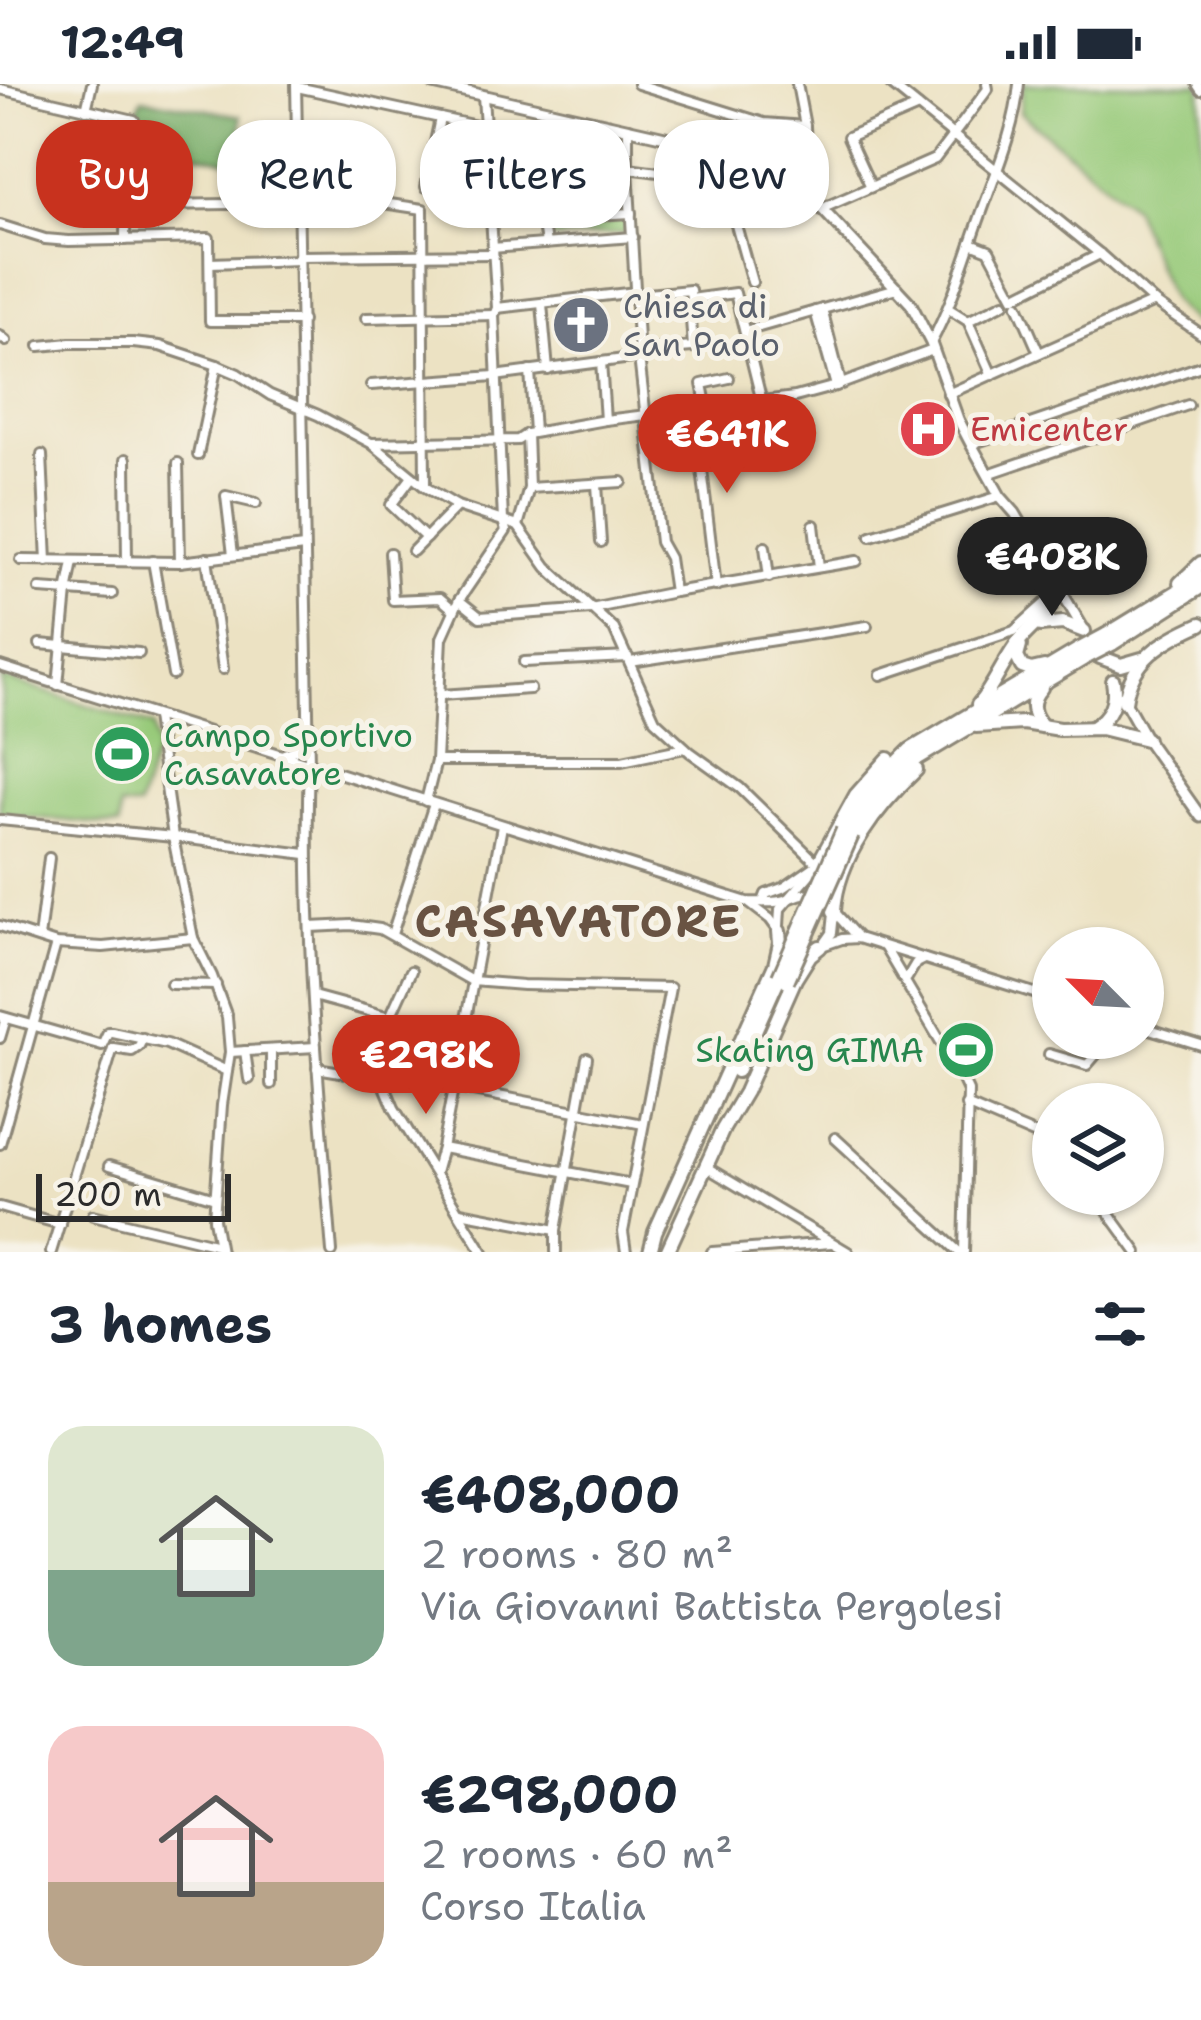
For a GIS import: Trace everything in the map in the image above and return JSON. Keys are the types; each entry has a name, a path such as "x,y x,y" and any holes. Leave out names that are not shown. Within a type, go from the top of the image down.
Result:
{"highway":[{"path":"1150,609 1201,563"},
{"path":"969,720 1018,643 1039,625 1053,596 1053,575"},
{"path":"1109,639 1201,577"},
{"path":"652,1252 717,1128 848,833 888,770 910,750 943,736 1201,587"},
{"path":"1039,625 1063,623 1084,631"},
{"path":"1100,657 1121,665 1143,658 1201,623"},
{"path":"1027,634 1017,657 1022,667 1062,666"},
{"path":"1126,702 1143,658"},
{"path":"1042,726 1034,716 1033,698 1062,666"},
{"path":"1091,728 1115,702 1113,681"},
{"path":"969,720 1059,730 1111,729 1146,739"},
{"path":"818,864 870,777 895,754 943,736"},
{"path":"834,911 838,884 871,821 943,736"},
{"path":"652,1252 656,1232 775,965 779,931"},
{"path":"671,1247 706,1167 717,1128 745,1092 795,980 820,946"}],"main road":[{"path":"433,84 592,120"},
{"path":"829,217 911,304 971,444 1000,496 1053,575 1146,739 1201,817"}],"street":[{"path":"86,110 92,84"},
{"path":"638,84 754,120"},
{"path":"797,84 804,120"},
{"path":"890,84 902,88 1154,302 1201,334"},
{"path":"829,205 935,159 988,89 987,84"},
{"path":"371,443 518,440 530,433 605,420 795,398 932,346 997,170 1019,84"},
{"path":"297,120 296,85 449,120"},
{"path":"0,89 134,120 126,148 125,240"},
{"path":"483,96 484,120"},
{"path":"871,187 848,137 919,107"},
{"path":"630,198 644,418 660,542 669,557 674,592"},
{"path":"396,204 423,208 425,487"},
{"path":"0,225 45,239 209,238 210,321 302,321"},
{"path":"298,228 309,764 306,854 332,1252"},
{"path":"392,934 430,802 442,638 457,605 506,531 491,228"},
{"path":"544,228 546,244"},
{"path":"737,228 752,282"},
{"path":"210,263 492,251 633,237"},
{"path":"971,243 989,250 1014,297 1100,254"},
{"path":"745,331 898,287"},
{"path":"366,318 496,312 690,290 691,299 735,293 762,402"},
{"path":"948,394 1154,302"},
{"path":"968,321 1004,303"},
{"path":"542,304 548,370"},
{"path":"1018,305 1039,353"},
{"path":"371,385 548,370 693,347 690,306"},
{"path":"949,309 968,321 992,375"},
{"path":"818,310 838,385"},
{"path":"40,346 133,343 160,346 217,365 371,443 457,506 518,526 547,567 614,629 655,720 740,788 818,864"},
{"path":"601,362 605,420"},
{"path":"198,454 217,365"},
{"path":"971,444 1201,366"},
{"path":"518,526 529,488 530,371"},
{"path":"706,409 702,384 729,378"},
{"path":"988,473 1188,405"},
{"path":"695,412 716,586"},
{"path":"42,454 46,561"},
{"path":"126,459 127,561"},
{"path":"178,463 180,562"},
{"path":"412,477 391,505 426,538"},
{"path":"529,488 622,482"},
{"path":"597,485 601,542"},
{"path":"233,555 226,496 256,503"},
{"path":"871,536 1000,496"},
{"path":"413,551 457,506"},
{"path":"814,525 819,567"},
{"path":"21,560 180,562 304,547"},
{"path":"765,547 769,577"},
{"path":"390,554 393,600 440,598 480,617 590,609 857,561"},
{"path":"207,559 223,669"},
{"path":"153,561 173,675"},
{"path":"58,685 73,562"},
{"path":"40,590 112,594"},
{"path":"881,675 1014,631 1053,596"},
{"path":"524,662 629,659 868,626"},
{"path":"40,644 139,652"},
{"path":"0,666 747,902 760,909 794,947 805,950 858,938 1032,992"},
{"path":"440,695 530,689"},
{"path":"93,1215 219,1248 214,1219 230,1052 227,1017 193,938 156,717"},
{"path":"282,755 295,750 308,731"},
{"path":"436,761 622,760 685,748"},
{"path":"0,820 306,854"},
{"path":"435,1173 502,826"},
{"path":"39,938 49,858"},
{"path":"779,931 780,909 818,864"},
{"path":"763,902 766,894 818,864"},
{"path":"747,902 808,892 819,895 858,938"},
{"path":"820,946 832,934 834,911"},
{"path":"0,926 56,944 103,947 193,938"},
{"path":"311,927 366,926 392,934 472,981 670,988 623,1232 626,1252"},
{"path":"0,1144 56,944"},
{"path":"885,946 968,1090 962,1252"},
{"path":"903,952 907,981"},
{"path":"907,981 916,963 924,959"},
{"path":"411,970 390,1017 382,1079 394,1108 483,1252"},
{"path":"171,984 216,986"},
{"path":"314,996 390,1017"},
{"path":"0,1038 3,1017 132,1051 143,1038"},
{"path":"102,1045 108,1032 143,1038 167,1043 227,1071"},
{"path":"1164,1034 1201,1045"},
{"path":"51,1252 113,1048"},
{"path":"230,1052 316,1048"},
{"path":"244,1051 249,1079"},
{"path":"271,1052 271,1084"},
{"path":"556,1252 587,1058"},
{"path":"317,1068 382,1079 410,1071 454,1076"},
{"path":"452,1088 643,1124"},
{"path":"0,1101 12,1104"},
{"path":"966,1105 1032,1133"},
{"path":"835,1138 962,1252"},
{"path":"442,1148 632,1184"},
{"path":"109,1166 215,1198"},
{"path":"706,1167 848,1252"},
{"path":"0,1207 60,1224"},
{"path":"458,1211 556,1230"},
{"path":"1110,1215 1137,1252"},
{"path":"712,1252 832,1243"}],"green space":[{"path":"1023,84 1201,84 1201,327 1171,300 1132,206 1020,112"},
{"path":"142,98 241,116 241,120 217,120 217,159 193,153 193,120 134,120"},
{"path":"546,228 628,228 628,233 547,239"},
{"name":"Campo Sportivo Casavatore","path":"2,678 153,726 157,748 138,808 120,807 119,826 0,814"}],"place":[{"name":"Chiesa di San Paolo","path":"581,325"},
{"name":"Emicenter","path":"928,429"},
{"name":"Campo Sportivo Casavatore","path":"122,754"},
{"name":"Skating GIMA","path":"966,1050"}],"district":[{"name":"CASAVATORE","path":"579,921"}]}
